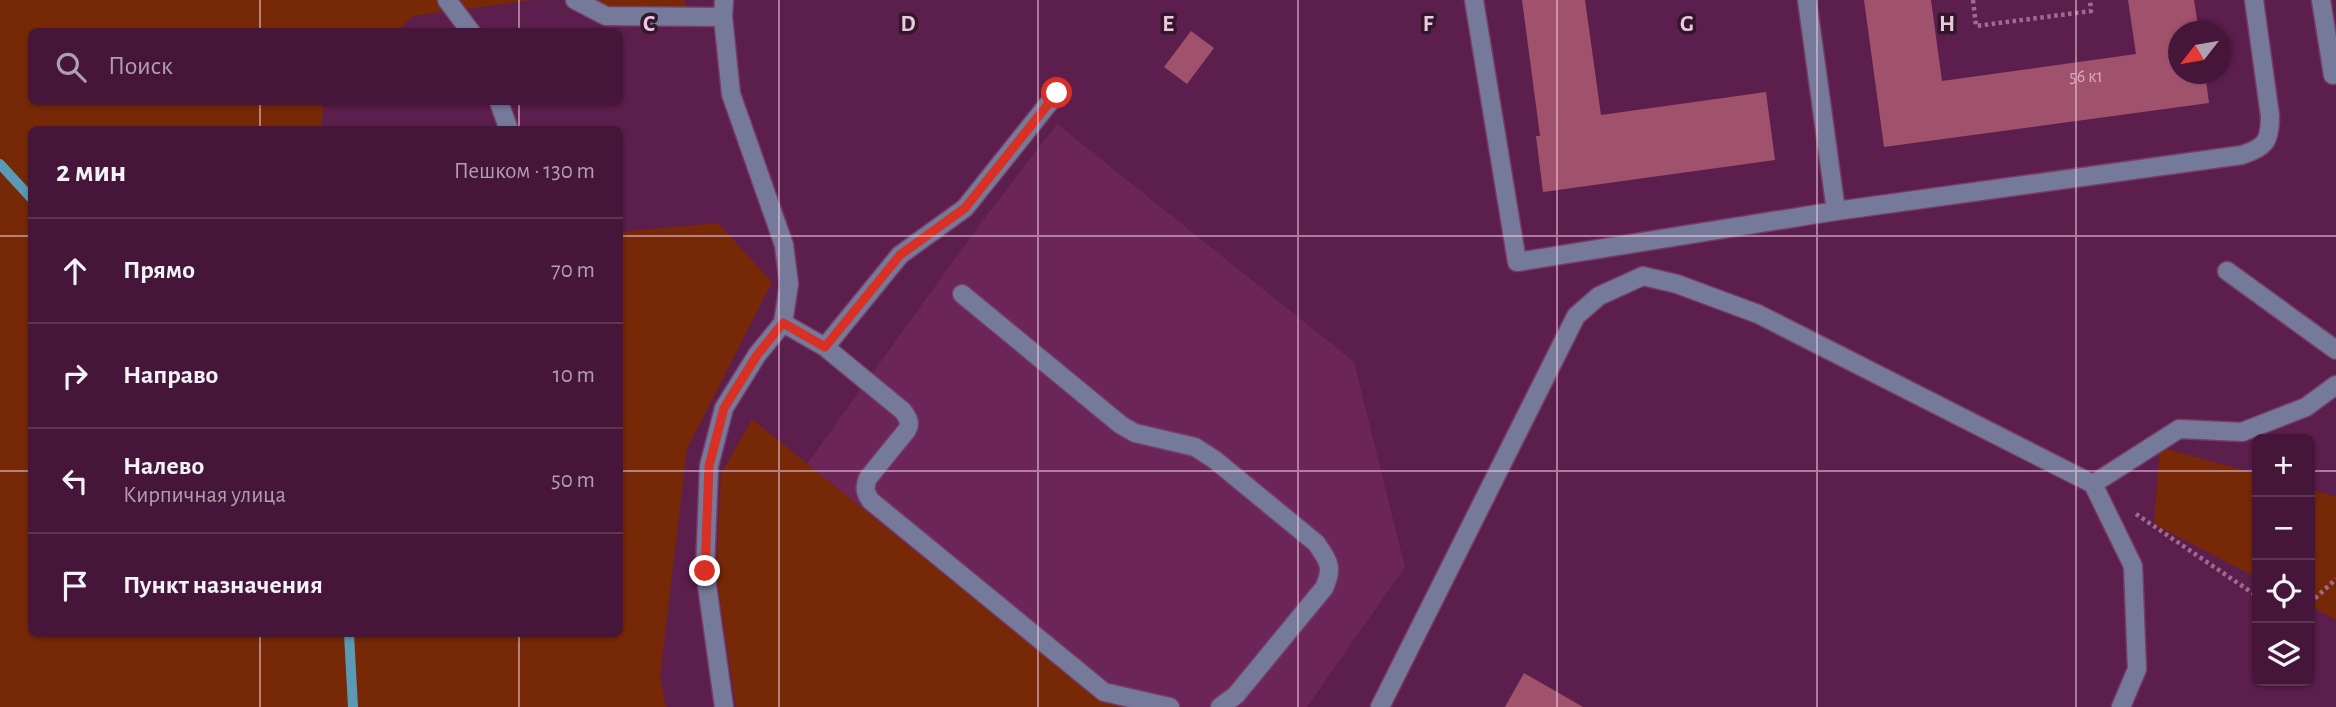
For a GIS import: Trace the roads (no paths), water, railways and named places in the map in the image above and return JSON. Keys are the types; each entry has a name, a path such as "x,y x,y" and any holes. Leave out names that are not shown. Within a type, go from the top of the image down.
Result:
{"street":[{"path":"447,0 468,28"},
{"path":"575,0 606,16 724,8 731,94 784,245 789,284 783,323 757,355 724,408 709,466 705,571 724,707"},
{"path":"1474,0 1517,262 1836,211 2242,155 2259,150 2270,135 2270,116 2254,0"},
{"path":"1807,0 1836,211"},
{"path":"2321,0 2333,75"},
{"path":"825,347 900,255 965,208 1057,93"},
{"path":"500,105 508,126"},
{"path":"2227,271 2336,349"},
{"path":"1380,707 1576,316 1599,296 1643,276 1677,284 1758,314 2093,484 2133,566 2137,669 2121,707"},
{"path":"962,294 1121,425 1135,433 1195,447 1215,460 1316,543 1328,559 1330,575 1324,588 1236,695 1220,707"},
{"path":"783,323 825,347 903,411 908,419 907,430 868,478 866,495 871,501 1104,692 1170,707"},
{"path":"2093,484 2179,429 2242,432 2306,407 2336,386"}],"waterway":[{"path":"0,164 28,195"},
{"path":"349,637 353,707"}]}
